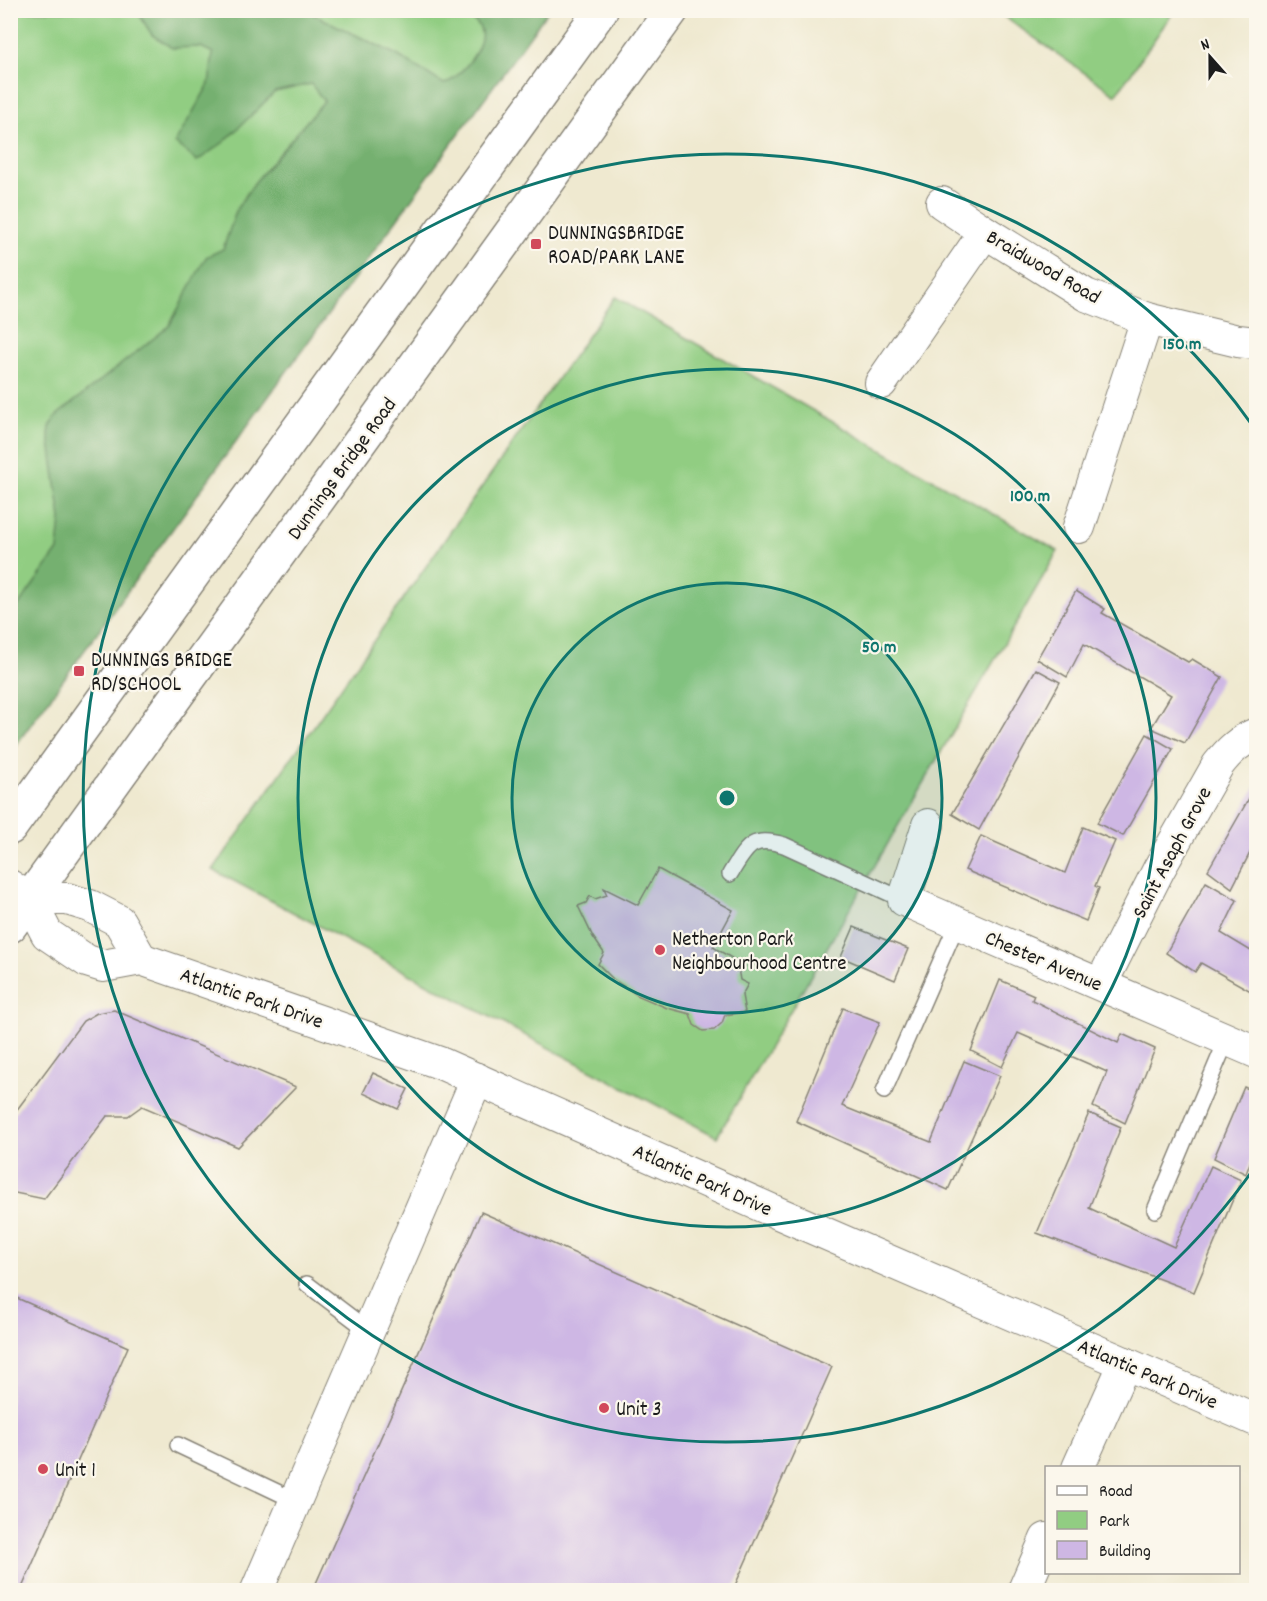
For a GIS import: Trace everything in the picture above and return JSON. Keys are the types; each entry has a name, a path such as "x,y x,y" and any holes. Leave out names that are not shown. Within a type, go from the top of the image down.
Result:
{"highway":[{"path":"10,828 601,10"},
{"name":"Dunnings Bridge Road","path":"10,926 20,893 672,10"}],"street":[{"name":"Braidwood Road","path":"942,203 1086,295 1147,319 1238,341 1257,343"},
{"path":"881,383 985,232"},
{"path":"1079,527 1147,319"},
{"name":"Saint Asaph Grove","path":"1101,984 1159,869 1218,765 1227,752 1239,742 1257,734"},
{"path":"904,900 928,825"},
{"path":"20,893 67,899 90,906 119,921 141,959"},
{"name":"Atlantic Park Drive","path":"20,893 47,934 87,961 103,966 141,959 391,1045 477,1079 767,1208 1257,1420"},
{"name":"Chester Avenue","path":"904,900 1257,1052"},
{"path":"257,1590 477,1079"},
{"path":"1078,1466 1125,1363"},
{"path":"1024,1590 1045,1543"}],"lane":[{"path":"730,874 750,845 768,840 784,845 904,900"},
{"path":"884,1091 957,924"},
{"path":"1155,1210 1227,1039"},
{"path":"307,1284 369,1330"},
{"path":"178,1445 296,1500"}],"green space":[{"path":"11,11 519,11 11,730"},
{"path":"137,11 307,11 397,55 444,84 465,68 477,51 480,42 479,26 459,11 548,11 11,752 11,616 58,550 61,519 49,435 50,427 56,416 169,326 206,257 223,249 237,208 255,182 324,101 311,84 275,92 224,142 197,161 175,143 209,84 213,53 201,47 172,48 152,35"},
{"path":"996,11 1174,11 1116,95"},
{"path":"615,297 1058,551 717,1137 213,870"}],"building":[{"path":"1076,591 1105,609 1102,613 1188,662 1192,659 1222,677 1185,743 1151,728 1171,695 1084,644 1067,677 1037,659"},
{"path":"1036,669 1060,682 979,830 952,814"},
{"path":"1147,734 1173,749 1123,836 1097,823"},
{"path":"1256,786 1256,852 1252,849 1232,888 1208,870"},
{"path":"1083,827 1115,841 1095,886 1099,888 1086,921 965,870 981,836 1065,873"},
{"name":"Netherton Park Neighbourhood Centre","path":"658,869 733,910 713,947 745,966 738,968 740,980 748,984 742,995 745,1012 725,1015 722,1023 714,1030 703,1031 694,1025 690,1014 667,1008 637,995 613,979 598,964 604,953 593,937 578,906 586,903 590,896 595,899 607,895 604,888 638,905"},
{"path":"1206,882 1237,900 1221,933 1256,954 1256,994 1201,963 1195,972 1166,953"},
{"path":"854,927 908,949 895,980 841,957"},
{"path":"1000,980 1034,995 1032,1000 1118,1043 1122,1034 1155,1049 1125,1123 1093,1107 1107,1072 1018,1033 1002,1067 971,1051"},
{"path":"843,1008 880,1022 842,1106 931,1142 964,1061 1000,1076 948,1190 796,1121"},
{"path":"114,1010 296,1087 238,1147 142,1106 128,1116 107,1116 44,1199 10,1192 10,1119 83,1021 97,1013"},
{"path":"373,1073 408,1089 398,1109 363,1093"},
{"path":"1244,1087 1256,1092 1256,1146 1246,1174 1214,1158"},
{"path":"1089,1113 1121,1127 1089,1208 1174,1247 1211,1166 1241,1180 1194,1292 1037,1233"},
{"name":"Unit 3","path":"481,1212 832,1367 733,1590 313,1590"},
{"name":"Unit 1","path":"10,1295 128,1347 21,1590 10,1590"}],"place":[{"name":"DUNNINGSBRIDGE ROAD/PARK LANE","path":"536,244"},
{"name":"DUNNINGS BRIDGE RD/SCHOOL","path":"79,671"},
{"name":"Netherton Park Neighbourhood Centre","path":"660,950"},
{"name":"Unit 3","path":"604,1408"},
{"name":"Unit 1","path":"43,1469"}]}
